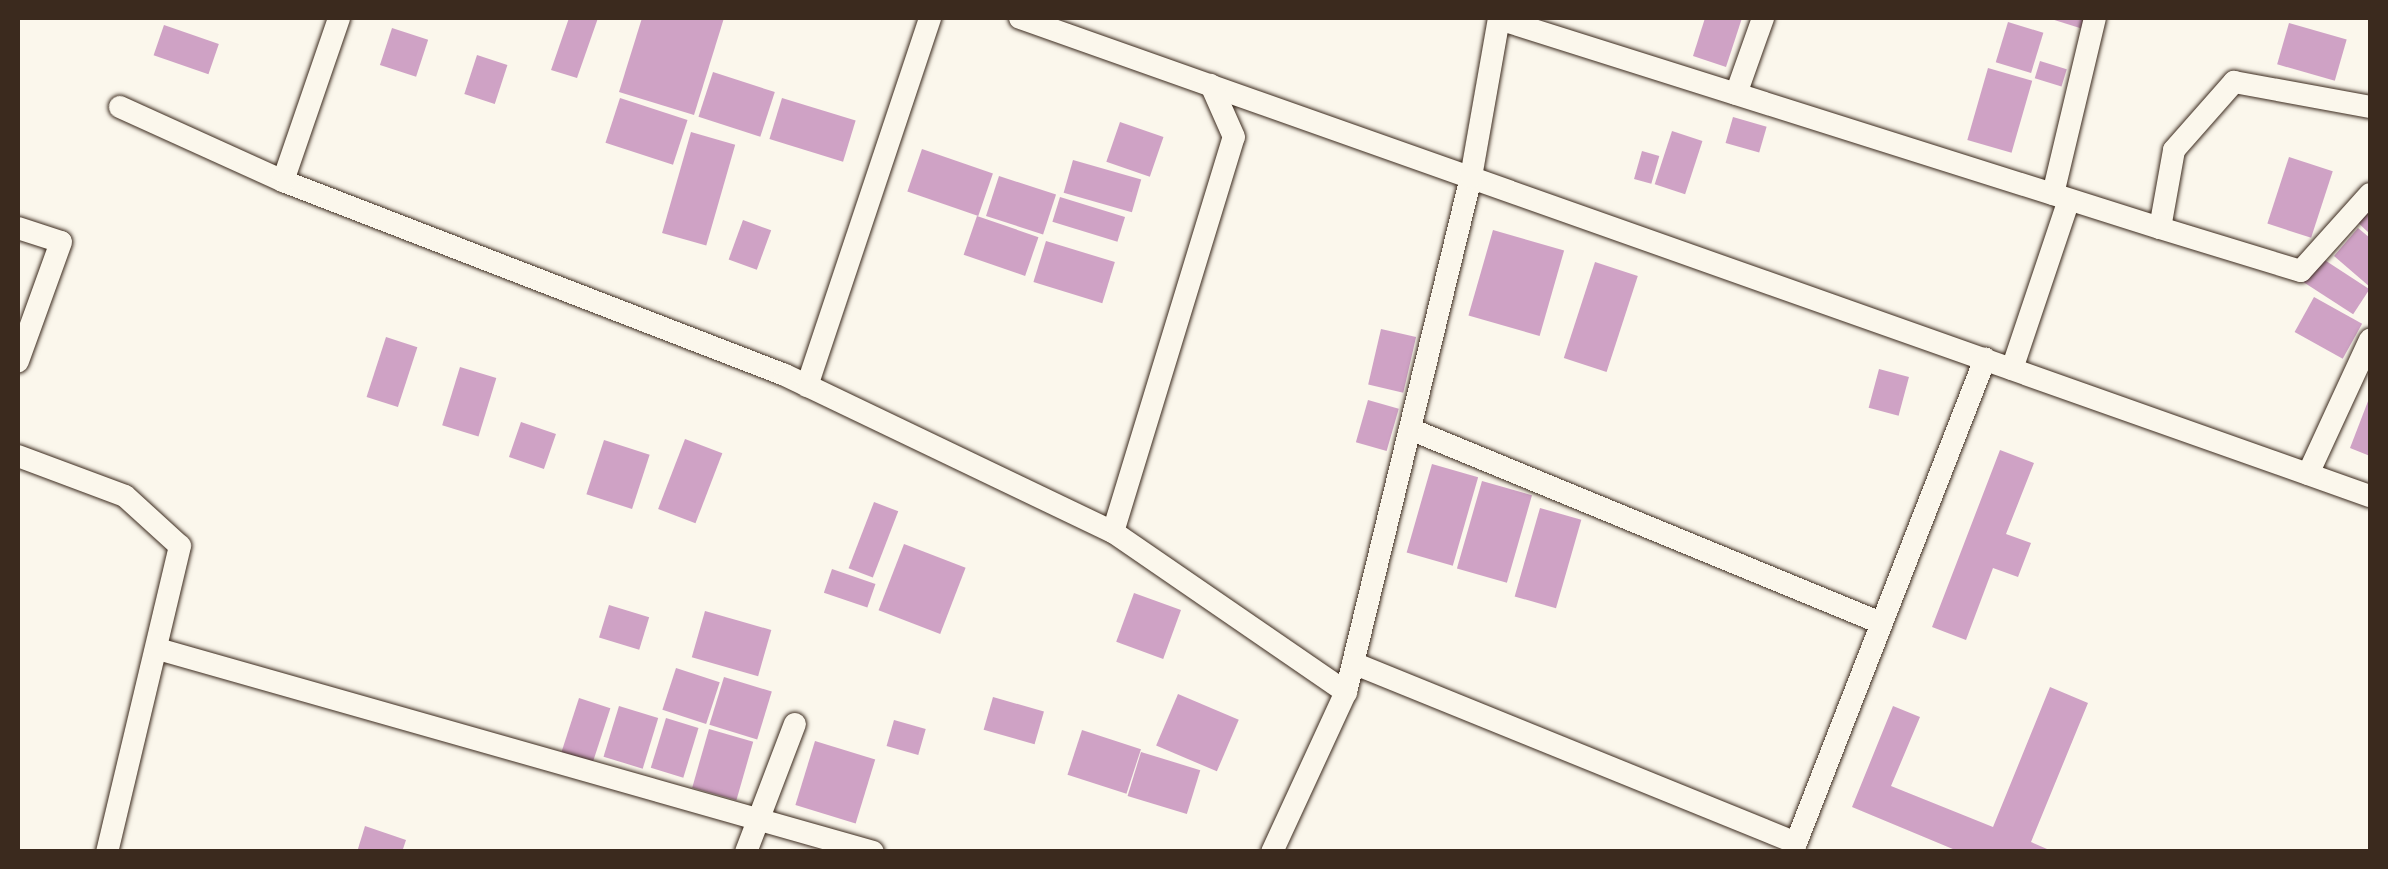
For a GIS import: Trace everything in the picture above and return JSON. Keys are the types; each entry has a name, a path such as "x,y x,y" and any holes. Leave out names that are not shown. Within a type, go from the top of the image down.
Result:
{"street":[{"path":"283,180 339,18"},
{"path":"808,386 930,18"},
{"path":"1020,18 2370,496"},
{"path":"1272,852 1346,692 1471,177 1499,18 2301,272 2370,194"},
{"path":"1736,94 1763,18"},
{"path":"2012,369 2061,197 2095,18"},
{"path":"2160,228 2174,150 2234,82 2370,107"},
{"path":"1113,532 1234,137 1211,85"},
{"path":"120,107 283,180 808,386 1113,532 1346,692"},
{"path":"18,228 61,242 18,361"},
{"path":"2308,474 2370,340"},
{"path":"1353,664 1805,847 1881,623 1985,360"},
{"path":"1410,429 1881,623"},
{"path":"18,456 125,496 180,546 106,852"},
{"path":"158,649 873,852"},
{"path":"746,852 795,724"}],"building":[{"path":"569,18 598,18 577,78 551,70"},
{"path":"642,18 724,18 694,115 619,92"},
{"path":"1705,18 1742,18 1726,67 1693,56"},
{"path":"2048,18 2086,18 2083,29"},
{"path":"2008,22 2043,33 2031,73 1996,62"},
{"path":"2289,23 2347,40 2335,81 2277,64"},
{"path":"164,25 219,44 208,74 154,55"},
{"path":"392,28 428,40 416,77 380,65"},
{"path":"477,55 507,65 495,104 464,94"},
{"path":"2040,61 2067,69 2062,86 2035,78"},
{"path":"1988,68 2032,81 2012,153 1967,140"},
{"path":"713,72 775,92 760,137 698,117"},
{"path":"620,98 688,120 673,165 605,143"},
{"path":"782,98 856,121 843,162 769,139"},
{"path":"1733,117 1767,127 1759,153 1726,143"},
{"path":"1120,122 1163,137 1150,177 1106,162"},
{"path":"1672,131 1702,141 1685,194 1655,184"},
{"path":"691,132 735,145 706,246 662,233"},
{"path":"922,149 993,173 978,216 907,192"},
{"path":"1642,151 1659,156 1651,184 1634,179"},
{"path":"2289,157 2333,171 2311,238 2267,224"},
{"path":"1073,160 1141,180 1132,212 1064,193"},
{"path":"999,176 1056,195 1043,234 986,216"},
{"path":"1060,197 1125,217 1117,242 1052,222"},
{"path":"2370,199 2370,234 2353,218"},
{"path":"977,216 1038,237 1025,276 964,255"},
{"path":"743,220 771,230 757,270 729,259"},
{"path":"2358,228 2370,238 2370,287 2334,256"},
{"path":"1493,230 1564,250 1540,336 1468,316"},
{"path":"1046,241 1115,262 1102,303 1033,282"},
{"path":"2320,257 2369,289 2353,314 2304,282"},
{"path":"1595,262 1638,276 1607,372 1564,358"},
{"path":"2314,297 2362,324 2343,359 2295,332"},
{"path":"1381,329 1416,337 1403,393 1368,385"},
{"path":"386,337 417,347 398,407 367,397"},
{"path":"460,367 496,378 479,436 442,425"},
{"path":"1879,369 1909,377 1899,416 1869,408"},
{"path":"2370,396 2370,456 2350,448"},
{"path":"1368,400 1399,409 1387,451 1356,442"},
{"path":"521,422 556,434 544,469 509,457"},
{"path":"685,439 722,453 695,523 658,509"},
{"path":"604,440 650,455 632,509 586,494"},
{"path":"2000,450 2034,463 2006,534 2031,543 2018,577 1993,568 1966,640 1932,627"},
{"path":"1432,464 1478,477 1453,566 1407,552"},
{"path":"1482,481 1532,495 1507,583 1457,568"},
{"path":"874,502 898,511 873,578 849,568"},
{"path":"1540,508 1581,520 1556,608 1515,596"},
{"path":"904,544 966,568 940,634 879,610"},
{"path":"832,569 875,584 867,608 824,593"},
{"path":"1134,593 1181,610 1163,659 1116,642"},
{"path":"609,605 649,617 639,650 599,638"},
{"path":"705,611 771,630 758,676 692,657"},
{"path":"676,668 720,682 706,724 662,710"},
{"path":"724,677 772,692 757,739 709,725"},
{"path":"2050,687 2088,703 2031,842 2054,852 1960,852 1852,807 1893,706 1920,717 1891,786 1993,827"},
{"path":"1178,694 1239,720 1217,771 1156,746"},
{"path":"993,697 1044,712 1035,744 984,730"},
{"path":"579,698 610,708 591,768 560,758"},
{"path":"619,706 658,718 643,769 604,757"},
{"path":"666,718 699,728 683,778 651,768"},
{"path":"894,720 926,729 918,755 887,746"},
{"path":"709,729 753,742 736,800 692,788"},
{"path":"1082,730 1141,749 1126,794 1067,775"},
{"path":"815,741 875,759 856,823 795,805"},
{"path":"1141,752 1200,770 1187,814 1128,796"},
{"path":"365,826 406,840 402,852 357,852"}]}
